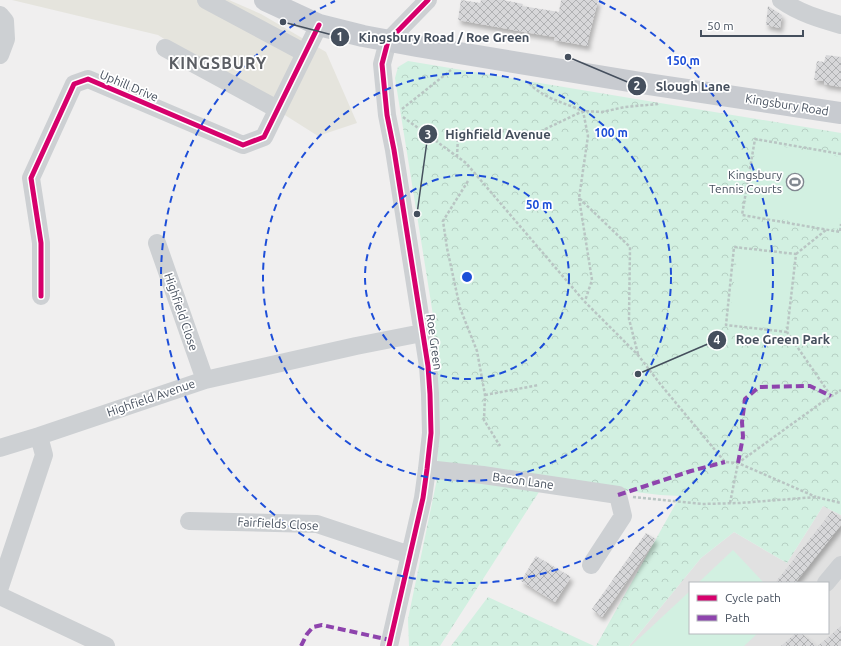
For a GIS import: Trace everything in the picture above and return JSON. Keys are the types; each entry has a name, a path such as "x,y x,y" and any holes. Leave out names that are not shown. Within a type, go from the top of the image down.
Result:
{"main road":[{"name":"Kingsbury Road","path":"265,0 320,25 388,41 641,83 841,113"}],"street":[{"path":"206,0 305,53"},
{"path":"388,41 428,0"},
{"path":"781,0 788,6 815,18 841,25"},
{"path":"0,15 5,21 6,39 0,55"},
{"name":"Uphill Drive","path":"41,296 41,243 32,178 74,84 88,79 243,145 264,137 320,25"},
{"name":"Roe Green","path":"388,41 382,64 387,115 394,150 428,366 431,433 423,498 389,646"},
{"path":"166,48 277,109"},
{"name":"Highfield Close","path":"157,243 205,380"},
{"name":"Highfield Avenue","path":"0,448 205,380 422,333"},
{"path":"0,587 44,455 39,436"},
{"name":"Bacon Lane","path":"427,469 483,475 618,496"},
{"path":"591,565 623,516 618,496"},
{"name":"Fairfields Close","path":"189,521 317,524 410,555"},
{"path":"827,582 841,565"},
{"path":"0,596 106,646"}],"path":[{"path":"396,113 456,66"},
{"path":"524,77 534,88 549,97 583,111 602,112 660,104"},
{"path":"457,157 458,136 476,130 537,133 583,111"},
{"path":"583,111 588,136 579,198 592,280 584,301"},
{"path":"402,117 466,163 584,301 638,355 725,462 738,463 816,497 841,503"},
{"path":"841,154 755,139 742,215 840,232 841,224"},
{"path":"468,181 443,221 447,248 460,308 477,352 485,395 484,420 500,446"},
{"path":"579,198 630,247 629,319 638,355"},
{"path":"826,230 796,254 787,332 831,396"},
{"path":"787,332 726,325 734,247 796,254"},
{"path":"485,395 538,385"},
{"path":"730,504 738,463 821,402 841,390"},
{"path":"618,496 702,504 730,504 816,497"}],"shaded area":[{"path":"12,0 229,0 261,14 326,52 357,123 318,136 158,35"},
{"path":"823,506 841,515 841,646 629,646 701,558 734,532 787,563"}],"green space":[{"path":"408,61 841,133 841,515 823,506 787,563 734,532 701,558 629,646 596,646 680,496 660,495 546,481 440,646 409,646 408,619 437,479 438,433 433,315 395,78 398,67"},
{"name":"Kingsbury Tennis Courts","path":"757,142 841,157 841,208 837,229 744,213"},
{"path":"738,249 794,256 785,330 729,323"},
{"path":"733,550 763,582 699,582"},
{"path":"689,592 689,634 757,634 744,646 631,646"},
{"path":"488,597 594,646 451,646"}],"building":[{"path":"461,0 480,3 481,0 503,0 523,4 522,6 559,12 561,0 598,0 588,40 588,46 554,40 555,37 458,20"},
{"path":"768,6 782,15 780,28 766,25"},
{"path":"826,55 841,57 841,87 824,84 824,81 814,80 817,61 824,62"},
{"path":"832,511 841,519 841,525 796,582 776,582"},
{"path":"646,533 656,539 602,617 592,609"},
{"path":"536,556 571,577 555,602 521,581"},
{"path":"841,626 841,646 818,646"},
{"path":"795,634 802,634 816,646 781,646"}],"marked path":[{"path":"738,463 743,437 742,422 745,399 759,387 810,386 831,396"},
{"path":"618,495 691,471 725,462"},
{"path":"301,646 307,634 313,627 322,625 390,640"}],"cycle path":[{"path":"389,646 423,498 431,433 428,366 394,150 387,115 382,64 388,41 428,0"},
{"path":"41,296 41,243 31,178 74,84 88,79 243,145 264,137 319,25"}],"place":[{"name":"Kingsbury Road / Roe Green","path":"283,22"},
{"name":"Slough Lane","path":"568,57"},
{"name":"Kingsbury Tennis Courts","path":"795,182"},
{"name":"Highfield Avenue","path":"417,214"},
{"name":"Roe Green Park","path":"638,374"}],"district":[{"name":"KINGSBURY","path":"218,63"}]}
